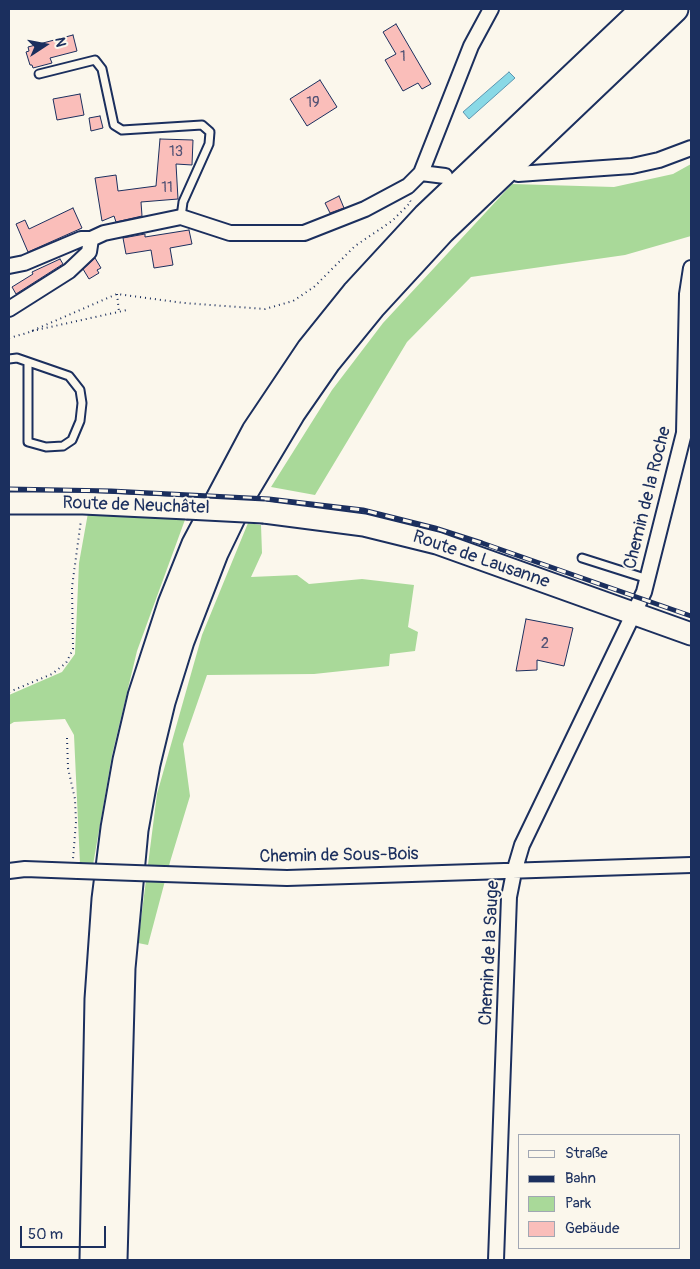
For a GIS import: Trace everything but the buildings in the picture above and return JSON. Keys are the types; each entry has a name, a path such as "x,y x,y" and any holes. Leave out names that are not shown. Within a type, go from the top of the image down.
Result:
{"highway":[{"path":"93,1260 99,982 114,828 126,760 141,696 168,611 195,544 259,424 310,349 355,293 426,216 644,9"},
{"path":"114,1260 122,968 136,830 147,764 169,679 191,611 215,553 251,482 292,413 328,361 365,314 442,231 675,9"}],"main road":[{"name":"Route de Neuchâtel","path":"9,503 83,503 264,512"},
{"name":"Route de Lausanne","path":"264,512 347,522 437,543 691,634"}],"street":[{"path":"9,266 24,263 81,239 91,239 104,233 181,218 230,232 304,233 365,209 408,186 421,173 471,46 491,9"},
{"path":"518,174 632,166 659,160 691,148"},
{"path":"421,173 445,176"},
{"path":"9,309 69,272 89,252 91,239"},
{"name":"Chemin de la Roche","path":"635,614 648,579 688,434 687,294 691,268"},
{"name":"Chemin de la Sauge","path":"496,1260 509,897 514,872 522,845 635,614"},
{"name":"Chemin de Sous-Bois","path":"75,871 287,878 691,865"},
{"path":"9,871 25,869 75,871"}],"lane":[{"path":"39,74 95,60 102,69 114,125 122,130 202,125 210,132 209,144 184,202 181,218"},
{"path":"9,359 28,363 68,376 80,390 82,403 80,421 72,440 63,446 46,447 28,442 28,363"},
{"path":"582,558 648,579"}],"path":[{"path":"9,338 117,294 265,309 293,301 314,286 355,246 392,221 411,202"},
{"path":"117,294 118,312"},
{"path":"27,332 127,310"},
{"path":"9,692 52,674 66,663 73,649 72,587 83,503"},
{"path":"67,738 68,768 75,799 75,871"}],"green space":[{"path":"691,164 691,236 625,255 471,277 407,342 315,495 271,487 332,390 383,323 512,184 614,187 673,174"},
{"path":"88,513 186,517 137,651 112,755 93,865 80,864 74,735 65,719 14,722 9,725 9,695 62,672 75,654 79,563"},
{"path":"248,523 261,525 262,553 251,577 297,575 309,584 362,579 414,585 408,627 418,632 415,651 390,654 389,666 314,674 207,675 183,744 190,796 148,945 138,943 157,794 202,635"}],"water":[{"path":"509,72 515,78 469,119 463,112"}],"railway":[{"path":"9,489 111,491 269,499 363,510 435,528 482,543 691,616"}]}
